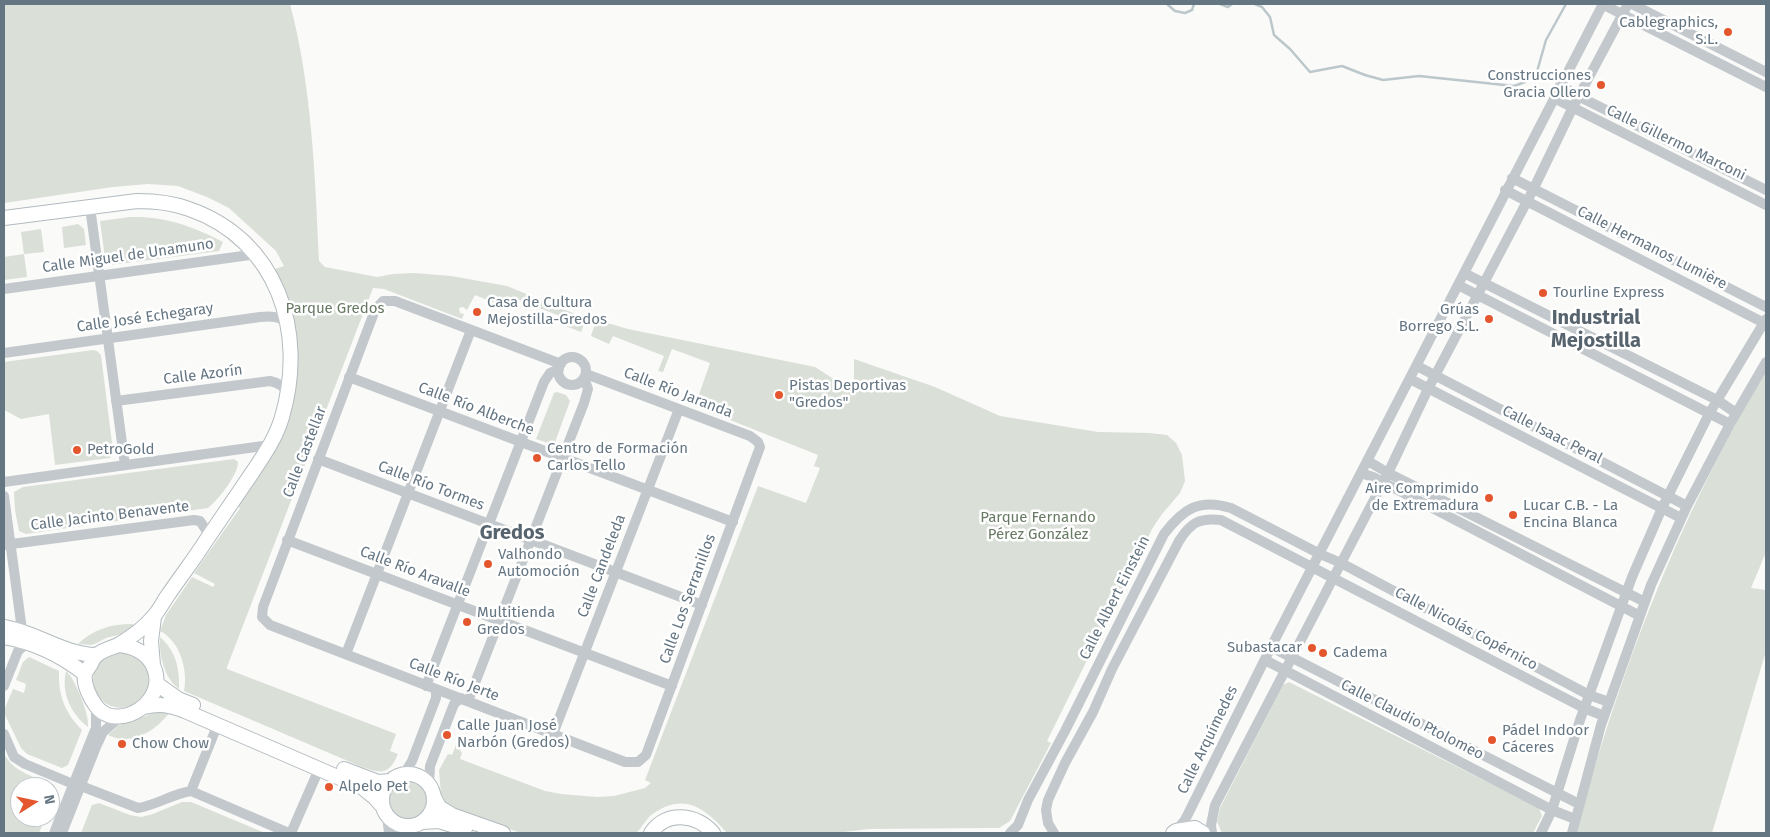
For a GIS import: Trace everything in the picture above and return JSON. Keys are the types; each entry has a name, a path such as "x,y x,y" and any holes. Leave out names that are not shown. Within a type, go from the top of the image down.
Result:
{"main road":[{"path":"4,218 137,201 173,204 189,208 207,216 234,233 256,254 276,284 288,324 291,361 288,393 283,417 270,446 154,617 127,640 96,655 83,654 24,636 4,637"},
{"path":"144,707 152,697 157,684 151,641 154,617"},
{"path":"4,627 63,657 85,674"},
{"path":"118,645 138,650 147,656 153,665"},
{"path":"96,655 85,674 87,690 96,707 106,714 119,718 144,707 167,704 363,788 374,797 402,830 422,822 428,817 433,808 431,791"},
{"path":"157,684 178,699 356,775 378,782 390,781 404,774 420,777 440,807 452,815 503,833"},
{"path":"385,812 383,794 390,781"},
{"path":"651,833 654,828 664,821 677,817 698,821 712,833"},
{"path":"422,822 439,821 476,833"},
{"path":"1174,832 1195,828 1203,833"}],"street":[{"name":"Calle Arquímedes","path":"1174,832 1185,820 1271,647 1410,379 1505,190 1603,4 1766,87"},
{"path":"1212,833 1211,825 1215,805 1342,563 1428,389 1628,4"},
{"path":"1632,4 1766,72"},
{"path":"1560,85 1580,96"},
{"name":"Calle Gillermo Marconi","path":"1580,96 1766,190"},
{"path":"1554,98 1572,109"},
{"name":"Calle Gillermo Marconi","path":"1572,109 1766,205"},
{"path":"1512,178 1533,190"},
{"path":"1505,190 1526,201"},
{"name":"Calle Hermanos Lumière","path":"1533,190 1766,307"},
{"name":"Calle Hermanos Lumière","path":"1526,201 1766,322"},
{"path":"90,207 125,465"},
{"path":"230,257 236,243 234,233"},
{"name":"Calle Miguel de Unamuno","path":"4,289 256,254"},
{"path":"1464,273 1717,400 1736,413"},
{"path":"1458,285 1730,424"},
{"name":"Calle Castellar","path":"262,618 263,607 287,540 375,310 383,301 395,301 471,330"},
{"name":"Calle José Echegaray","path":"4,353 272,316 283,319 288,324"},
{"path":"1541,833 1552,810 1584,708 1626,593 1662,508 1709,414 1766,322"},
{"path":"346,654 471,330 560,367"},
{"path":"404,774 412,761 436,698 431,687 457,605 544,382 550,373 560,367 568,358 577,358 584,364 588,388 587,394 499,620 464,700 454,704 430,766 431,791"},
{"path":"1572,833 1604,716 1640,616 1681,518 1730,424 1766,362"},
{"path":"1416,366 1436,375"},
{"path":"560,367 560,377 568,384 578,384 585,376"},
{"name":"Calle Isaac Peral","path":"1436,375 1687,506"},
{"name":"Calle Río Jaranda","path":"585,376 750,436 758,442"},
{"name":"Calle Río Alberche","path":"349,377 733,522"},
{"path":"1410,379 1428,389"},
{"name":"Calle Azorín","path":"116,401 270,381 277,382 288,393"},
{"name":"Calle Isaac Peral","path":"1428,389 1681,518"},
{"name":"Calle Candeleda","path":"553,734 679,409"},
{"name":"Calle Los Serranillos","path":"638,762 646,755 672,686 758,455 760,447 758,442"},
{"path":"4,482 270,446"},
{"name":"Calle Río Tormes","path":"318,459 702,605"},
{"path":"1368,461 1388,473 1646,602"},
{"path":"1361,473 1373,477 1382,484 1640,616"},
{"path":"4,496 7,544 24,636 4,686"},
{"name":"Calle Albert Einstein","path":"1010,833 1018,825 1028,800 1164,534 1182,513 1194,506 1219,504 1231,508 1320,554"},
{"name":"Calle Jacinto Benavente","path":"7,544 194,520 200,521 204,526 208,539"},
{"name":"Calle Albert Einstein","path":"1054,833 1048,823 1046,810 1048,800 1065,763 1093,712 1112,669 1187,528 1197,521 1221,520 1313,568"},
{"name":"Calle Río Aravalle","path":"287,540 672,686"},
{"path":"1320,554 1342,563"},
{"name":"Calle Nicolás Copérnico","path":"1342,563 1589,694 1609,702"},
{"path":"1313,568 1333,577"},
{"name":"Calle Nicolás Copérnico","path":"1333,577 1584,708 1604,716"},
{"name":"Calle Río Jerte","path":"262,618 270,625 625,762 638,762"},
{"path":"1271,647 1292,657"},
{"name":"Calle Claudio Ptolomeo","path":"1292,657 1579,804"},
{"path":"1265,660 1285,670"},
{"name":"Calle Claudio Ptolomeo","path":"1285,670 1552,810 1575,819"},
{"path":"62,833 96,728 96,707"},
{"path":"54,833 103,732 119,718"},
{"path":"191,791 217,726"},
{"path":"4,734 14,757 25,764 138,808 148,806 182,792 191,791 290,833 319,769"},
{"path":"385,812 389,833"}],"green space":[{"path":"4,4 290,4 308,99 314,164 319,261 325,267 377,277 414,273 451,276 507,286 573,313 628,329 815,367 854,392 854,359 935,387 1000,416 1098,432 1167,435 1176,443 1182,455 1185,481 1180,493 1152,529 1047,741 1051,743 1010,821 999,828 869,829 835,833 727,833 703,811 694,806 676,804 654,813 636,833 521,833 460,812 447,805 441,794 439,770 448,754 452,755 456,745 460,747 462,753 460,759 545,791 597,797 614,796 645,788 651,783 645,780 758,486 806,503 820,468 814,466 818,455 695,406 710,363 672,349 663,372 658,371 664,356 613,336 609,344 591,336 595,324 585,321 581,332 563,325 565,318 514,298 510,309 475,295 467,310 463,307 459,308 460,313 464,314 462,319 384,289 373,288 227,667 227,669 396,734 390,751 398,754 391,766 380,772 362,767 184,691 185,674 181,657 173,642 160,631 166,615 192,577 213,587 215,584 194,573 240,508 236,505 287,423 292,404 296,380 272,270 284,266 276,251 229,208 178,186 148,184 113,187 4,203"},
{"path":"130,217 167,220 200,231 223,242 219,251 111,265 105,258 100,221"},
{"path":"78,224 84,229 86,245 64,248 62,227"},
{"path":"41,229 44,252 24,254 21,232"},
{"path":"24,254 27,277 4,280 4,257"},
{"path":"93,350 101,355 113,451 110,458 55,465 49,414 21,419 4,410 4,362"},
{"path":"1766,371 1766,552 1751,588 1766,590 1766,651 1712,833 1577,833 1594,768 1614,705 1658,587 1708,477"},
{"path":"554,393 566,395 570,401 554,445 536,439"},
{"path":"234,459 238,462 235,474 222,493 208,508 26,534 19,531 14,492 23,487"},
{"path":"132,624 137,626 126,633 106,638 91,645 78,644 103,628"},
{"path":"160,637 170,648 176,661 179,674 179,689 166,672 160,651"},
{"path":"115,652 127,652 141,660 149,674 147,691 141,700 127,708 115,708 105,703 98,696 93,686 93,674 98,664 105,657"},
{"path":"29,657 59,671 61,696 71,717 82,730 68,765 62,768 27,754 21,748 5,715 5,708 13,689 24,693 26,684 16,680 23,662"},
{"path":"66,671 74,681 81,698 87,715 88,727 72,709 66,695"},
{"path":"1289,682 1539,808 1542,816 1533,833 1222,833 1217,822 1220,808 1283,685"},
{"path":"157,712 170,712 158,725 143,735 126,739 108,735 119,725"},
{"path":"4,753 8,760 19,770 33,777 10,777 10,827 42,827 39,833 4,833"},
{"path":"408,781 422,787 428,801 422,815 408,821 394,815 388,801 394,787"},
{"path":"182,802 191,802 265,833 81,833 92,805 99,803 130,815 141,817"}],"waterway":[{"path":"1167,4 1175,11 1185,13 1192,10 1194,4"},
{"path":"1220,4 1228,7 1232,4"},
{"path":"1255,4 1262,7 1270,17 1274,35 1290,49 1310,72 1342,66 1383,80 1419,76 1514,86 1536,75 1546,40 1566,4"}],"place":[{"name":"Cablegraphics, S.L.","path":"1728,32"},
{"name":"Construcciones Gracia Ollero","path":"1601,85"},
{"name":"Tourline Express","path":"1543,293"},
{"name":"Casa de Cultura Mejostilla-Gredos","path":"477,312"},
{"name":"Grúas Borrego S.L.","path":"1489,319"},
{"name":"Pistas Deportivas \"Gredos\"","path":"779,395"},
{"name":"PetroGold","path":"77,450"},
{"name":"Centro de Formación Carlos Tello","path":"537,458"},
{"name":"Aire Comprimido de Extremadura","path":"1489,498"},
{"name":"Lucar C.B. - La Encina Blanca","path":"1513,515"},
{"name":"Valhondo Automoción","path":"488,564"},
{"name":"Multitienda Gredos","path":"467,622"},
{"name":"Subastacar","path":"1312,648"},
{"name":"Cadema","path":"1323,653"},
{"name":"Calle Juan José Narbón (Gredos)","path":"447,735"},
{"name":"Pádel Indoor Cáceres","path":"1492,740"},
{"name":"Chow Chow","path":"122,744"},
{"name":"Alpelo Pet","path":"329,787"}],"district":[{"name":"Industrial Mejostilla","path":"1596,330"},
{"name":"Gredos","path":"512,533"}],"park label":[{"name":"Parque Gredos","path":"335,309"},
{"name":"Parque Fernando Pérez González","path":"1038,526"}]}
